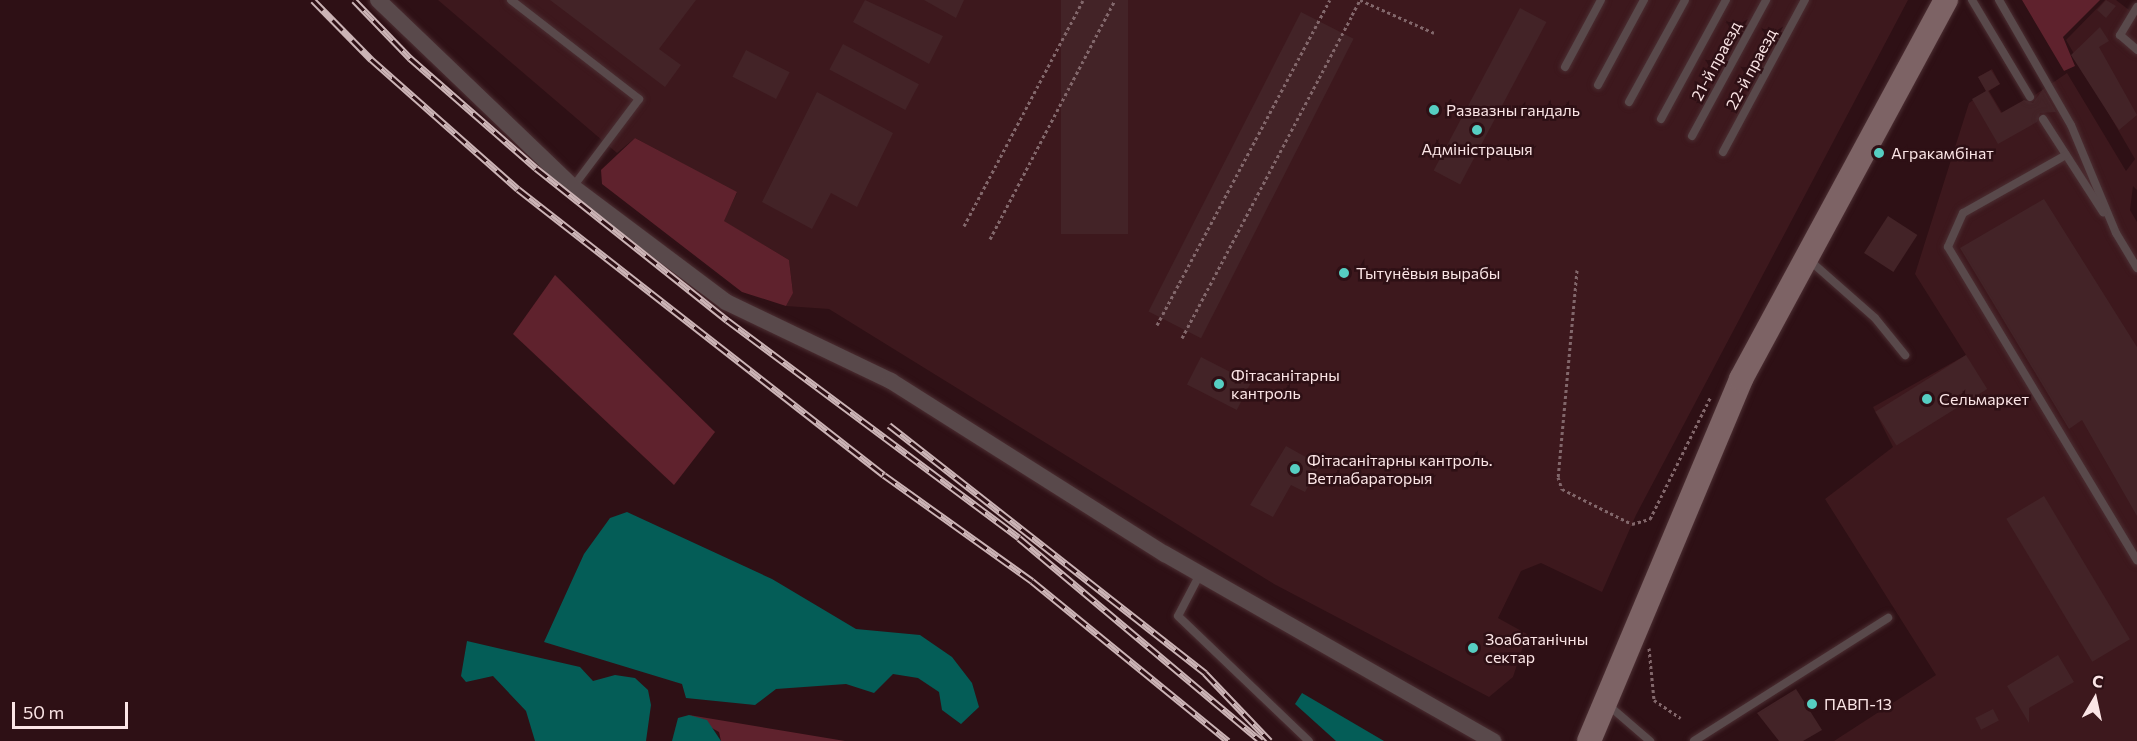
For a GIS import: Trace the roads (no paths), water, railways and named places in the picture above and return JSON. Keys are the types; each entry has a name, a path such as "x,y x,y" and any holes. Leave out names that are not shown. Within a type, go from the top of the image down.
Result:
{"street":[{"path":"378,0 573,187 726,302 891,381 1200,574 1493,741"},
{"path":"1589,741 1741,379 1946,0"}],"lane":[{"path":"510,0 639,99 573,187"},
{"path":"1564,67 1601,0"},
{"path":"1598,85 1644,0"},
{"path":"1629,102 1685,0"},
{"path":"1661,119 1726,0"},
{"name":"21-й праезд","path":"1692,136 1766,0"},
{"name":"22-й праезд","path":"1723,152 1805,0"},
{"path":"1972,0 2030,97"},
{"path":"1999,0 2070,125 2116,234"},
{"path":"2137,7 2120,35 2137,50"},
{"path":"2043,119 2137,268"},
{"path":"2066,155 1963,213 1948,247 2137,560"},
{"path":"1806,257 1875,318 1905,355"},
{"path":"1200,574 1178,616 1309,741"},
{"path":"1694,741 1888,618"},
{"path":"1604,701 1650,741"}],"water":[{"path":"627,512 772,579 856,629 920,635 952,657 972,683 979,707 961,724 942,710 939,692 918,678 893,674 874,693 846,684 776,689 755,705 686,698 682,684 544,642 584,554 610,518"},
{"path":"467,641 580,667 593,681 615,675 635,678 648,690 651,705 646,741 535,741 526,711 493,676 466,682 461,676"},
{"path":"1302,693 1384,741 1336,741 1295,704"},
{"path":"689,715 707,720 721,741 672,741 678,718"}],"railway":[{"path":"313,0 371,59 518,189 884,475 1032,581 1228,741"},
{"path":"354,0 410,58 536,168 727,320 1019,538 1261,741"},
{"path":"889,425 1205,673 1270,741"}],"place":[{"name":"Развазны гандаль","path":"1434,110"},
{"name":"Адміністрацыя","path":"1477,130"},
{"name":"Агракамбінат","path":"1879,153"},
{"name":"Тытунёвыя вырабы","path":"1344,273"},
{"name":"Фітасанітарны кантроль","path":"1219,384"},
{"name":"Сельмаркет","path":"1927,399"},
{"name":"Фітасанітарны кантроль. Ветлабараторыя","path":"1295,469"},
{"name":"Зоабатанічны сектар","path":"1473,648"},
{"name":"ПАВП-13","path":"1812,704"}]}
